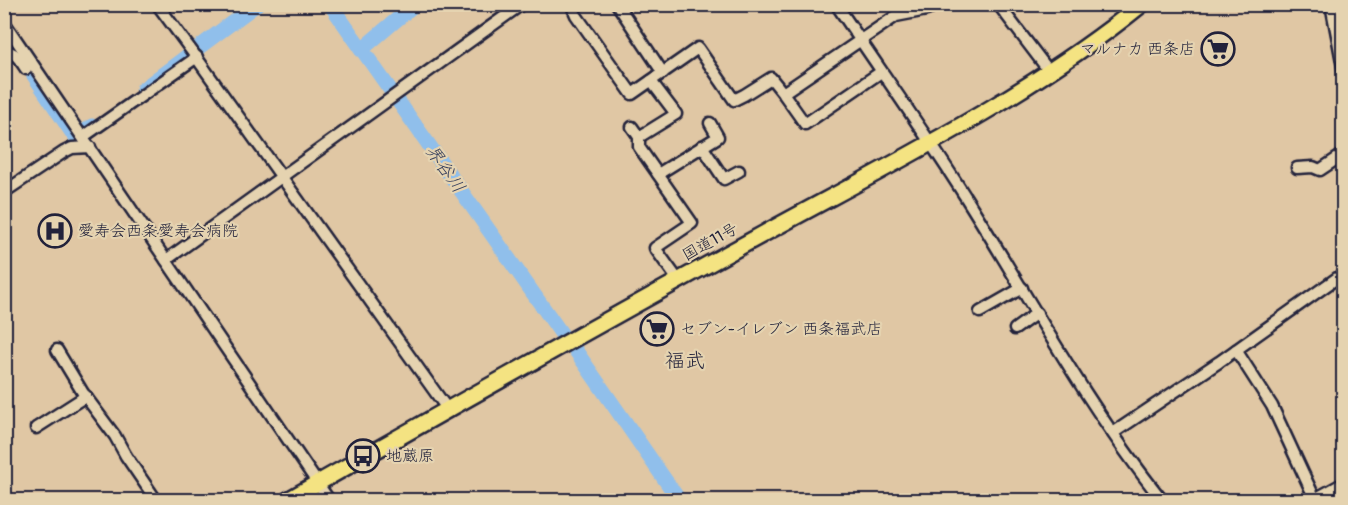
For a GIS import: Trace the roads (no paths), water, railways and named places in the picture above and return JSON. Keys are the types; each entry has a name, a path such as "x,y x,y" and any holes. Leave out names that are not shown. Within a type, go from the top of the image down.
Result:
{"highway":[{"name":"国道11号","path":"288,501 678,280 930,143 1049,71 1142,4"}],"street":[{"path":"157,4 448,410"},
{"path":"166,260 522,4"},
{"path":"571,4 576,15 632,94 698,48 734,100 771,78 805,124 881,72"},
{"path":"617,4 663,73"},
{"path":"836,4 930,143 1113,433 1159,500"},
{"path":"783,93 896,16 935,4"},
{"path":"998,4 1049,71"},
{"path":"1331,4 1344,72"},
{"path":"4,22 15,50 26,69"},
{"path":"15,50 83,137 328,501"},
{"path":"4,192 72,148 83,137 194,54"},
{"path":"639,137 676,114 651,81"},
{"path":"658,174 718,136 710,123"},
{"path":"632,127 639,137 639,147 692,223 655,248 678,280"},
{"path":"702,146 724,179 739,171"},
{"path":"1298,168 1313,167 1320,170 1344,154"},
{"path":"1113,433 1236,350 1344,273"},
{"path":"980,312 1022,288"},
{"path":"1015,329 1037,313"},
{"path":"57,350 156,501"},
{"path":"1236,350 1272,406 1315,499 1333,496 1344,483"},
{"path":"36,428 86,396"}],"waterway":[{"name":"界谷川","path":"143,89 257,4"},
{"name":"界谷川","path":"330,4 561,333"},
{"path":"361,50 415,4"},
{"name":"界谷川","path":"33,74 73,134 85,131 92,126"},
{"name":"界谷川","path":"576,351 679,500"}],"place":[{"name":"マルナカ 西条店","path":"1218,49"},
{"name":"愛寿会西条愛寿会病院","path":"55,231"},
{"name":"セブン-イレブン 西条福武店","path":"657,329"},
{"name":"地蔵原","path":"363,456"}],"district":[{"name":"福武","path":"685,360"}]}
